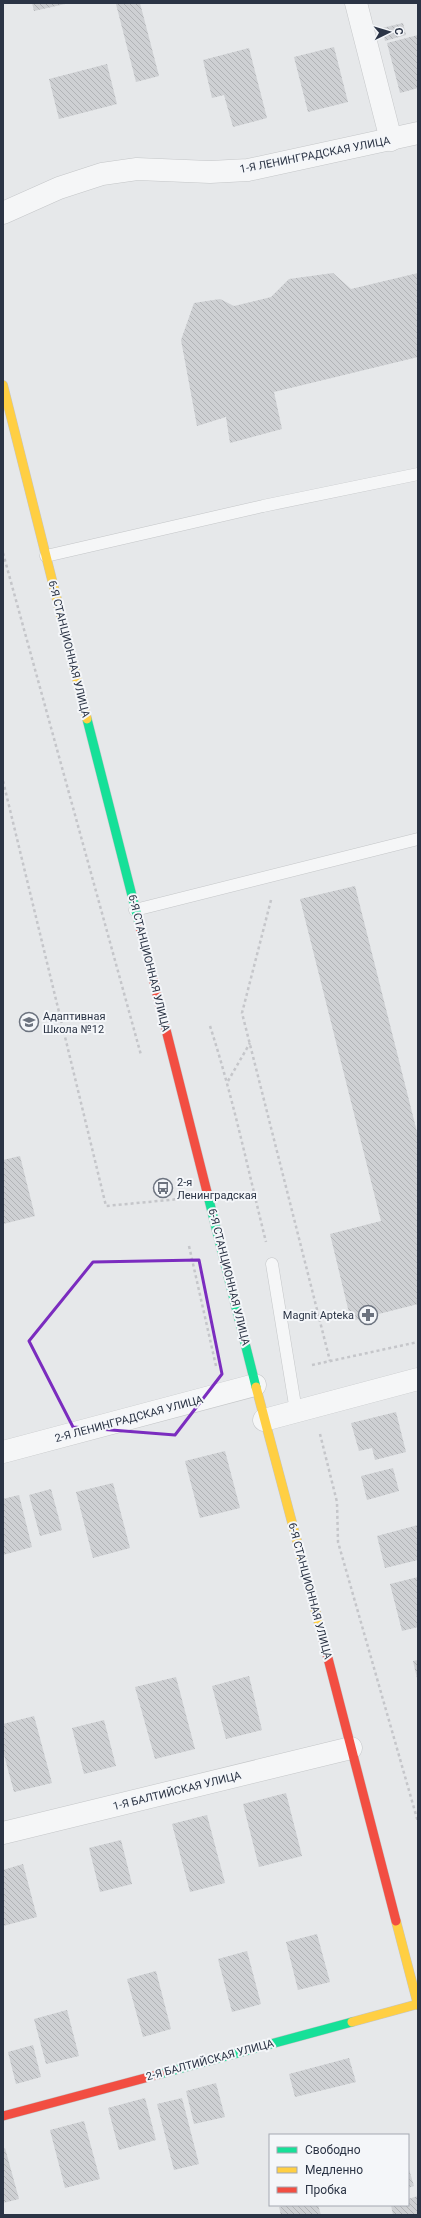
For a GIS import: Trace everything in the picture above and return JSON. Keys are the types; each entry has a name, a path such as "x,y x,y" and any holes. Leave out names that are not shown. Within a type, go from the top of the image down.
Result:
{"main road":[{"name":"6-Я СТАНЦИОННАЯ УЛИЦА","path":"3,385 7,420 46,556 255,1385 418,2005"},
{"name":"2-Я БАЛТИЙСКАЯ УЛИЦА","path":"3,2116 418,2005"}],"street":[{"path":"356,3 390,140"},
{"name":"1-Я ЛЕНИНГРАДСКАЯ УЛИЦА","path":"3,213 59,188 102,174 136,169 210,172 248,170 418,133"},
{"path":"264,1420 418,1380"},
{"name":"2-Я ЛЕНИНГРАДСКАЯ УЛИЦА","path":"3,1452 255,1385"},
{"name":"1-Я БАЛТИЙСКАЯ УЛИЦА","path":"3,1833 351,1748"}],"lane":[{"path":"46,556 263,506 418,474"},
{"path":"135,910 418,839"},
{"path":"272,1264 290,1370 305,1409"}],"path":[{"path":"3,553 142,1061"},
{"path":"3,782 106,1206 179,1199"},
{"path":"277,874 242,1013 330,1361"},
{"path":"210,1026 228,1081 239,1135 272,1264"},
{"path":"228,1081 250,1042"},
{"path":"177,1191 180,1206"},
{"path":"189,1244 222,1394"},
{"path":"290,1370 418,1342"},
{"path":"305,1409 337,1502 338,1542 418,1822"}],"highlighted area":[{"path":"199,1260 222,1374 175,1435 73,1427 29,1341 93,1262"}],"building":[{"path":"32,3 65,3 65,4 34,11"},
{"path":"140,3 159,76 136,82 116,4"},
{"path":"403,23 406,35 385,41 382,28"},
{"path":"418,35 418,88 400,93 387,43"},
{"path":"334,47 348,102 308,112 294,57"},
{"path":"249,48 267,118 233,127 224,95 212,98 203,60"},
{"path":"107,64 117,104 59,119 49,79"},
{"path":"333,273 351,289 418,273 418,357 274,392 282,429 230,443 226,417 197,426 181,340 194,303 220,299 234,306 271,297 289,279"},
{"path":"355,886 418,1136 418,1304 351,1321 330,1234 381,1221 300,899"},
{"path":"20,1156 35,1216 3,1224 3,1160"},
{"path":"396,1412 406,1452 375,1460 372,1448 359,1451 351,1423"},
{"path":"225,1451 240,1508 200,1518 185,1461"},
{"path":"393,1468 399,1491 367,1500 361,1476"},
{"path":"113,1483 130,1548 93,1558 76,1492"},
{"path":"51,1489 62,1530 40,1536 29,1495"},
{"path":"19,1495 32,1547 3,1555 3,1499"},
{"path":"418,1525 418,1560 385,1568 377,1536"},
{"path":"418,1577 418,1627 402,1631 390,1584"},
{"path":"418,1660 418,1678 417,1678 413,1661"},
{"path":"249,1676 262,1730 226,1739 212,1686"},
{"path":"176,1677 195,1749 155,1759 135,1687"},
{"path":"34,1716 52,1783 14,1792 3,1751 3,1724"},
{"path":"104,1720 116,1766 84,1774 72,1728"},
{"path":"286,1793 302,1856 259,1867 243,1804"},
{"path":"207,1815 225,1883 190,1892 172,1824"},
{"path":"121,1840 132,1884 100,1892 89,1848"},
{"path":"23,1864 37,1917 3,1926 3,1870"},
{"path":"317,1934 330,1982 298,1990 286,1942"},
{"path":"247,1951 261,2004 232,2012 218,1959"},
{"path":"156,1971 171,2029 143,2037 127,1979"},
{"path":"67,2010 79,2056 46,2064 34,2019"},
{"path":"33,2045 41,2077 16,2084 8,2052"},
{"path":"349,2058 356,2082 295,2097 289,2074"},
{"path":"216,2083 225,2117 194,2124 186,2091"},
{"path":"145,2098 156,2140 119,2150 108,2108"},
{"path":"182,2098 199,2164 174,2170 157,2104"},
{"path":"84,2121 100,2179 65,2188 50,2130"},
{"path":"5,2148 19,2199 3,2203 3,2149"},
{"path":"409,2169 414,2186 409,2188"},
{"path":"418,2196 418,2215 393,2215 391,2206 409,2206 409,2199"},
{"path":"318,2206 321,2215 281,2215 279,2207"}],"traffic: fast":[{"path":"87,719 140,927"},
{"path":"207,1192 256,1387"},
{"path":"160,2074 352,2022"}],"traffic: slow":[{"path":"3,385 87,719"},
{"path":"256,1387 323,1639"},
{"path":"396,1921 418,2005"},
{"path":"352,2022 418,2004"}],"traffic: jam":[{"path":"140,927 207,1192"},
{"path":"323,1639 396,1921"},
{"path":"3,2116 160,2074"}],"place":[{"name":"Адаптивная Школа №12","path":"29,1022"},
{"name":"2-я Ленинградская","path":"163,1188"},
{"name":"Magnit Apteka","path":"368,1315"}]}
